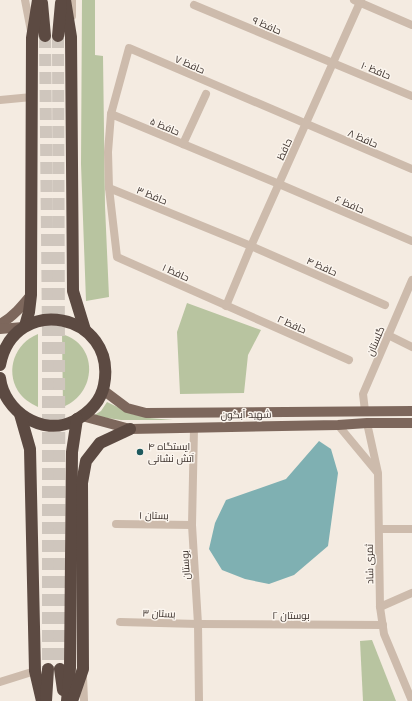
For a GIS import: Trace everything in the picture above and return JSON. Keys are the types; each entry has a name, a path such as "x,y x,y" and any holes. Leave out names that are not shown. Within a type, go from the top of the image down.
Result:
{"highway":[{"path":"24,327 29,312 31,295 32,38 38,0"},
{"path":"42,0 45,36"},
{"path":"58,36 61,0"},
{"path":"65,0 71,37 73,291 85,330"},
{"path":"0,365 2,353 10,339 24,327 43,319 54,319 65,320 76,324 85,330 97,342 104,358 106,374 103,390 95,405 80,418 62,424 51,425 40,424 29,420 20,414 8,402 1,386 0,378"},
{"path":"20,414 30,449 35,671 42,701"},
{"path":"67,701 70,668 72,452 80,418"},
{"path":"72,701 83,669 82,483 86,461 100,443 130,429"},
{"path":"46,701 48,669"},
{"path":"60,669 64,701"}],"main road":[{"path":"0,324 16,312 31,295"},
{"path":"0,329 24,327"},
{"name":"شهید آبگون","path":"103,390 127,408 146,413 365,410 412,411"},
{"path":"262,412 263,426"},
{"name":"شهید آبگون","path":"80,418 130,429 412,423"}],"street":[{"path":"25,0 32,38"},
{"path":"71,37 72,0"},
{"path":"358,1 412,25"},
{"name":"حافظ","path":"226,306 251,246 333,63 358,1"},
{"name":"حافظ ۹","path":"194,5 333,63"},
{"name":"حافظ ۷","path":"111,114 129,48 306,125"},
{"name":"حافظ ۱۰","path":"333,63 412,96"},
{"path":"183,144 206,94"},
{"path":"0,100 32,97"},
{"path":"109,188 108,152 111,114"},
{"name":"حافظ ۵","path":"111,114 279,184"},
{"name":"حافظ ۸","path":"306,125 412,169"},
{"name":"حافظ ۶","path":"279,184 412,242"},
{"name":"حافظ ۳","path":"109,188 251,246"},
{"name":"حافظ ۱","path":"109,188 117,257 226,306"},
{"name":"حافظ ۴","path":"251,246 385,305"},
{"name":"گلستان","path":"365,410 363,394 412,280"},
{"name":"حافظ ۲","path":"226,306 350,360"},
{"path":"388,335 412,347"},
{"name":"ثمری شاد","path":"367,423 378,473 380,607 384,634 411,696"},
{"path":"338,424 378,473"},
{"name":"بوستان","path":"194,428 192,525 198,624 199,701"},
{"name":"بستان ۱","path":"116,524 192,525"},
{"path":"379,529 412,529"},
{"path":"380,607 412,593"},
{"name":"بستان ۳","path":"120,622 198,624"},
{"name":"بوستان ۲","path":"198,624 383,625"},
{"path":"83,669 84,701"},
{"path":"0,682 35,671"}],"green space":[{"path":"82,0 95,0 95,55 103,56 105,206 109,297 86,301 81,164"},
{"path":"187,303 261,330 248,355 244,393 180,394 177,332"},
{"path":"38,334 38,407 20,394 14,383 12,374 14,358 18,350 30,338"},
{"path":"62,334 74,340 83,348 88,358 89,369 87,381 82,391 74,400 63,407"},
{"path":"107,402 132,414 149,418 173,420 121,420 93,416 101,411"},
{"path":"372,640 396,701 363,701 360,641"}],"water":[{"path":"319,441 331,449 338,473 328,546 294,575 269,584 245,579 222,570 209,549 215,523 226,500 286,479"}],"tunnel":[{"path":"45,36 48,333 48,669"},
{"path":"58,36 60,669"}],"place":[{"name":"ایستگاه ۴ آتش نشانی","path":"140,452"}]}
